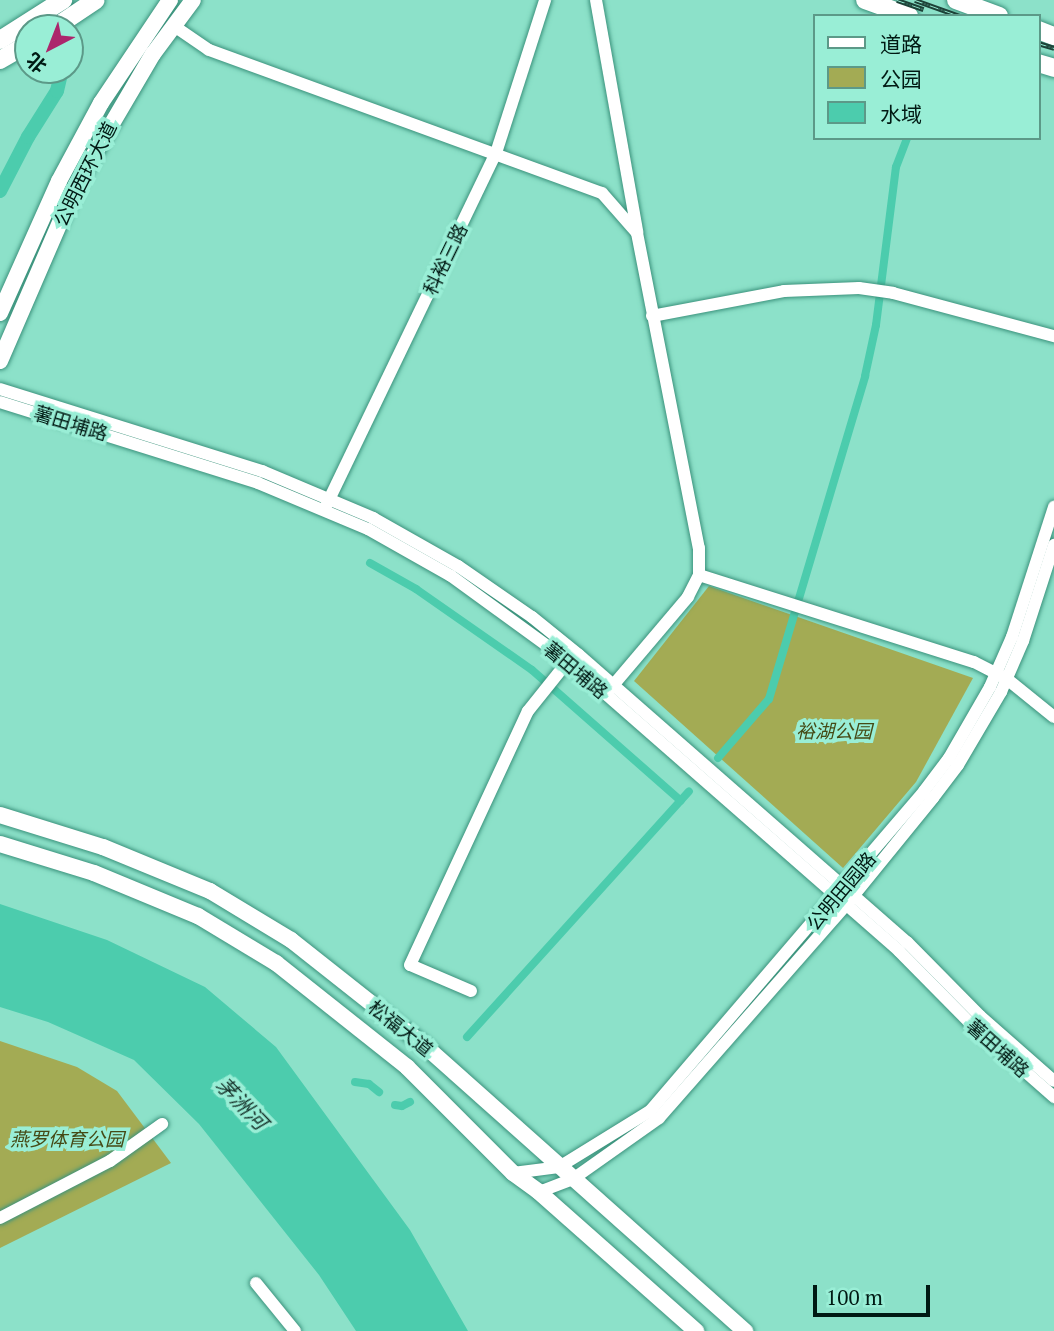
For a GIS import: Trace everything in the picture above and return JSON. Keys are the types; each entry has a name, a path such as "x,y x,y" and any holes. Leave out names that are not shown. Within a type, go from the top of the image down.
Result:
{"highway":[{"path":"0,40 63,0"},
{"path":"75,14 96,0"},
{"path":"865,0 904,14"},
{"path":"968,3 994,14"}],"main road":[{"name":"公明西环大道","path":"0,313 59,181 102,103 170,0"},
{"name":"公明西环大道","path":"0,361 76,185 117,112 193,0"},
{"name":"松福大道","path":"0,815 103,847 210,891 291,940 425,1046 745,1331"},
{"name":"松福大道","path":"0,844 94,873 198,916 276,963 407,1067 513,1173 539,1192 696,1331"}],"street":[{"name":"科裕三路","path":"327,505 495,155 545,0"},
{"path":"596,0 653,316 699,548 699,575 688,597 610,690"},
{"path":"174,26 209,50 602,193 638,233"},
{"path":"653,316 784,291 859,288 893,293 1054,336"},
{"name":"薯田埔路","path":"0,389 262,471 451,576 610,690 845,896 971,1024 1054,1097"},
{"name":"薯田埔路","path":"0,402 327,505"},
{"name":"公明田园路","path":"1001,677 1054,507"},
{"name":"公明田园路","path":"539,1192 573,1179 659,1118 958,765 1001,677 1054,545"},
{"path":"699,575 974,663 1001,677 1054,717"},
{"path":"471,991 410,965 528,711 568,661"},
{"name":"薯田埔路","path":"845,896 907,942 980,1016 1054,1081"},
{"name":"公明田园路","path":"513,1173 559,1167 650,1111 845,896"},
{"path":"0,1218 110,1161 162,1124"},
{"path":"256,1283 296,1331"}],"green space":[{"name":"裕湖公园","path":"709,586 973,678 916,782 843,868 634,681"},
{"name":"燕罗体育公园","path":"0,1041 77,1067 117,1091 171,1163 0,1248"}],"water":[{"name":"茅洲河","path":"0,904 107,940 205,987 276,1047 410,1230 468,1331 356,1331 319,1275 199,1124 134,1060 48,1022 0,1007"}],"waterway":[{"path":"0,191 59,84"},
{"path":"718,758 769,699 865,376 876,325 896,167 906,140"},
{"path":"370,563 416,589 532,670 681,801"},
{"path":"467,1037 689,791"},
{"path":"355,1082 369,1084 379,1092"},
{"path":"395,1105 402,1106 410,1102"}],"railway":[{"path":"897,0 923,9"},
{"path":"915,0 954,14"},
{"path":"1040,44 1054,48"}]}
